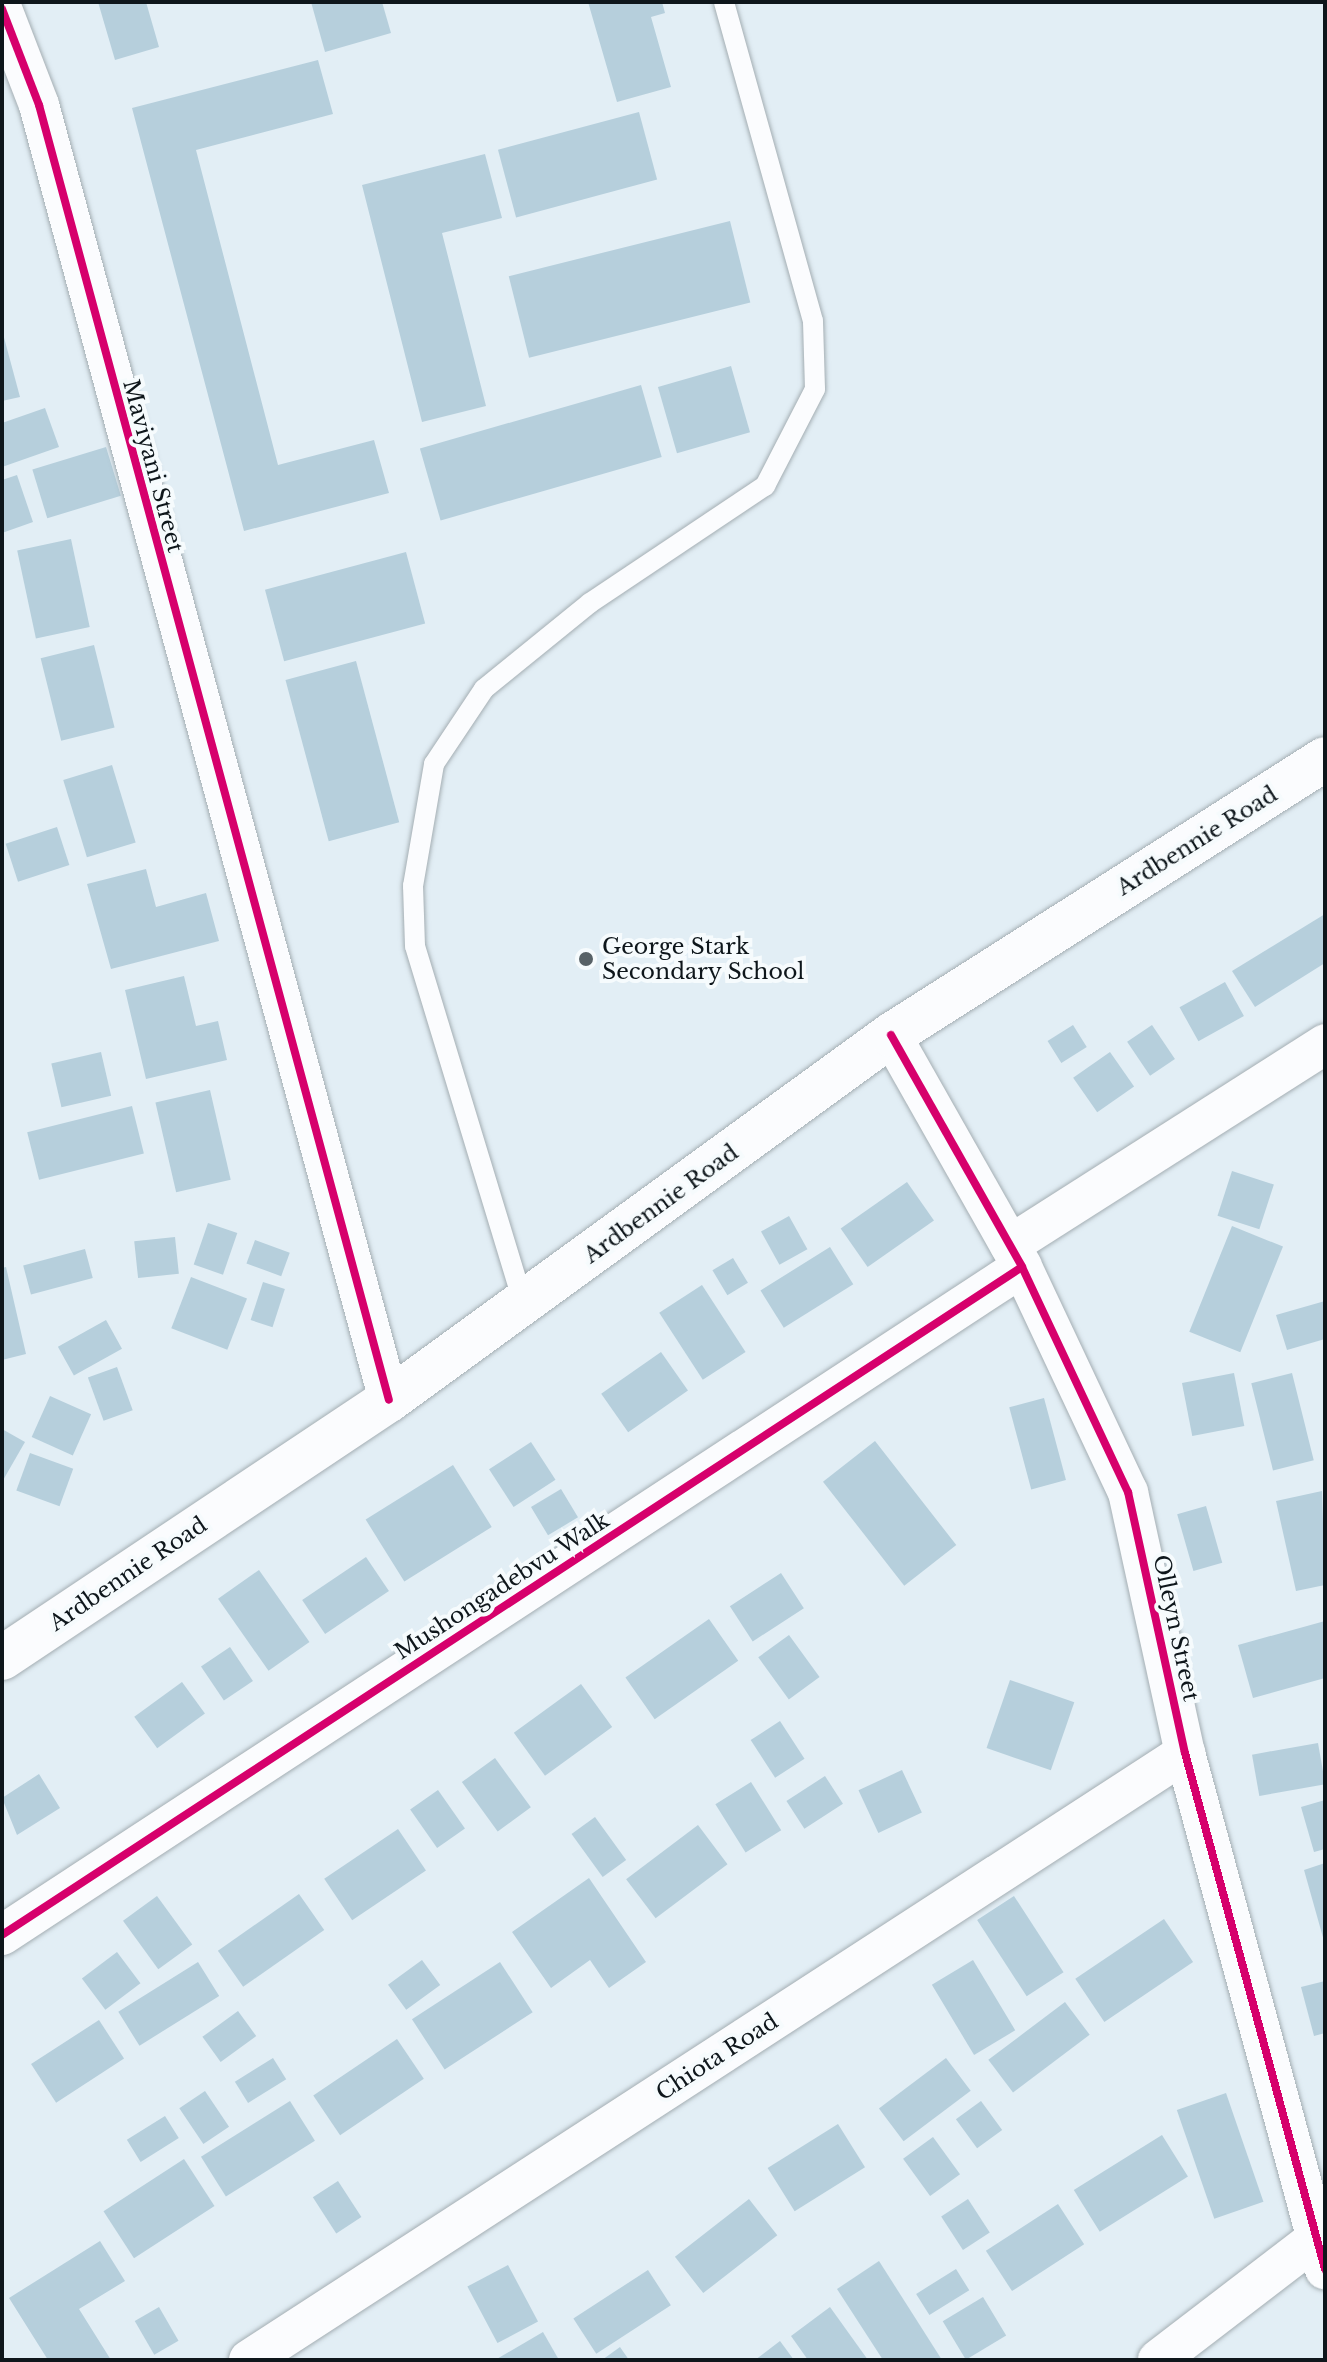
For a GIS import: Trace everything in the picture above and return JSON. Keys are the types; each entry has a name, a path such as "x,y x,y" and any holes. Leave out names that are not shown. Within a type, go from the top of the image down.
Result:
{"main road":[{"name":"Ardbennie Road","path":"2,1658 389,1400 524,1305 891,1035 1325,759"}],"street":[{"name":"Maviyani Street","path":"2,9 39,105 389,1400"},
{"name":"Olleyn Street","path":"891,1035 1016,1256 1128,1492 1185,1753 1321,2254"},
{"name":"Mushongadebvu Walk","path":"2,1935 1016,1256 1325,1044"},
{"name":"Chiota Road","path":"249,2360 1185,1753"},
{"path":"1158,2360 1321,2254"}],"lane":[{"path":"524,1305 415,946 413,886 434,764 484,689 590,603 765,486 815,389 813,321 724,2"}],"building":[{"path":"98,2 146,2 159,47 115,60"},
{"path":"311,2 382,2 391,33 325,52"},
{"path":"588,2 662,2 665,13 651,17 671,87 617,102"},
{"path":"318,60 333,114 196,150 278,465 374,440 389,493 244,531 132,108"},
{"path":"639,112 657,180 516,217 498,150"},
{"path":"485,154 502,218 442,233 486,406 422,422 362,185"},
{"path":"730,221 750,303 529,358 509,276"},
{"path":"2,330 20,397 2,401"},
{"path":"731,366 750,432 677,453 658,387"},
{"path":"641,385 662,457 441,520 420,448"},
{"path":"45,408 59,447 2,467 2,423"},
{"path":"106,447 121,496 47,518 32,470"},
{"path":"17,475 33,522 2,533 2,480"},
{"path":"71,539 90,627 36,638 17,550"},
{"path":"406,552 425,623 284,661 265,590"},
{"path":"94,645 115,727 61,741 41,658"},
{"path":"356,661 399,822 329,841 285,680"},
{"path":"112,765 136,842 87,857 63,780"},
{"path":"57,827 69,865 18,882 6,844"},
{"path":"146,869 156,907 206,893 219,941 111,969 87,884"},
{"path":"1325,914 1325,963 1255,1007 1232,971"},
{"path":"184,976 196,1026 218,1021 227,1060 146,1079 125,990"},
{"path":"1225,982 1244,1016 1198,1041 1180,1007"},
{"path":"1073,1025 1087,1047 1061,1063 1048,1041"},
{"path":"1152,1025 1175,1059 1150,1076 1127,1042"},
{"path":"101,1052 111,1096 61,1107 51,1063"},
{"path":"1110,1052 1134,1086 1097,1112 1073,1078"},
{"path":"210,1090 231,1180 176,1192 155,1103"},
{"path":"132,1106 144,1154 39,1180 27,1132"},
{"path":"1232,1171 1274,1185 1259,1229 1217,1216"},
{"path":"907,1182 934,1221 868,1267 841,1228"},
{"path":"789,1216 807,1249 779,1265 761,1232"},
{"path":"208,1223 237,1233 223,1275 194,1265"},
{"path":"1232,1226 1283,1247 1240,1352 1189,1332"},
{"path":"175,1237 179,1274 138,1278 134,1241"},
{"path":"255,1240 290,1253 281,1276 246,1263"},
{"path":"830,1247 853,1284 784,1328 760,1290"},
{"path":"85,1249 93,1278 31,1295 23,1266"},
{"path":"733,1258 748,1283 727,1295 712,1270"},
{"path":"6,1267 26,1354 2,1360 2,1268"},
{"path":"191,1277 247,1299 227,1350 171,1328"},
{"path":"263,1282 285,1289 273,1327 251,1320"},
{"path":"702,1285 746,1352 703,1380 659,1313"},
{"path":"1325,1301 1325,1339 1287,1350 1276,1315"},
{"path":"106,1320 122,1349 74,1376 58,1347"},
{"path":"661,1352 688,1391 628,1432 601,1394"},
{"path":"117,1367 133,1410 104,1421 88,1378"},
{"path":"1234,1373 1244,1426 1192,1436 1182,1383"},
{"path":"1292,1373 1314,1460 1273,1470 1251,1383"},
{"path":"50,1396 91,1414 73,1455 32,1437"},
{"path":"1044,1398 1066,1480 1031,1489 1009,1407"},
{"path":"2,1429 25,1442 2,1482"},
{"path":"875,1441 956,1545 904,1586 823,1482"},
{"path":"531,1442 556,1480 514,1507 489,1469"},
{"path":"30,1453 73,1469 60,1506 16,1491"},
{"path":"453,1465 492,1527 404,1581 366,1520"},
{"path":"561,1489 578,1517 548,1535 531,1507"},
{"path":"1322,1491 1325,1585 1296,1591 1276,1501"},
{"path":"1206,1506 1222,1563 1193,1571 1177,1514"},
{"path":"366,1557 389,1591 325,1634 302,1600"},
{"path":"259,1570 309,1642 269,1671 218,1599"},
{"path":"781,1573 804,1608 753,1641 730,1606"},
{"path":"709,1619 738,1661 655,1719 625,1678"},
{"path":"1325,1621 1325,1678 1253,1698 1238,1645"},
{"path":"789,1635 820,1677 789,1699 758,1657"},
{"path":"230,1647 253,1681 224,1701 201,1667"},
{"path":"1010,1680 1074,1702 1051,1770 987,1748"},
{"path":"182,1682 205,1714 157,1748 134,1717"},
{"path":"581,1684 612,1727 545,1776 514,1733"},
{"path":"780,1721 805,1759 775,1778 751,1740"},
{"path":"1318,1743 1325,1784 1259,1796 1252,1755"},
{"path":"495,1758 531,1807 498,1831 462,1782"},
{"path":"902,1770 922,1813 878,1833 858,1790"},
{"path":"39,1774 60,1808 17,1835 2,1798"},
{"path":"825,1776 843,1804 804,1829 786,1801"},
{"path":"751,1782 781,1830 746,1853 715,1804"},
{"path":"438,1790 465,1829 437,1848 410,1810"},
{"path":"1325,1800 1325,1849 1314,1852 1301,1807"},
{"path":"595,1817 626,1860 603,1877 572,1834"},
{"path":"698,1825 727,1864 656,1918 626,1879"},
{"path":"398,1829 426,1870 352,1920 324,1879"},
{"path":"1325,1863 1325,1941 1324,1941 1304,1870"},
{"path":"589,1878 646,1962 609,1988 590,1960 551,1988 512,1932"},
{"path":"299,1894 324,1930 243,1987 218,1951"},
{"path":"157,1896 192,1945 158,1969 123,1921"},
{"path":"1014,1896 1064,1972 1027,1996 977,1920"},
{"path":"1164,1919 1193,1962 1104,2022 1075,1979"},
{"path":"117,1952 140,1983 105,2010 82,1978"},
{"path":"422,1960 440,1985 406,2010 388,1985"},
{"path":"973,1960 1015,2030 974,2055 932,1985"},
{"path":"198,1962 219,1996 139,2046 118,2012"},
{"path":"500,1962 533,2012 445,2070 412,2019"},
{"path":"1325,1981 1325,2033 1314,2036 1301,1987"},
{"path":"1065,2002 1090,2035 1013,2093 988,2060"},
{"path":"238,2011 256,2036 221,2062 202,2037"},
{"path":"99,2020 124,2059 56,2103 31,2064"},
{"path":"397,2039 424,2079 340,2135 313,2095"},
{"path":"273,2058 286,2079 248,2103 235,2082"},
{"path":"946,2058 971,2091 904,2141 879,2109"},
{"path":"205,2091 229,2127 203,2144 179,2108"},
{"path":"1226,2093 1263,2202 1214,2219 1177,2110"},
{"path":"290,2101 315,2141 226,2196 201,2157"},
{"path":"981,2101 1002,2130 977,2148 956,2119"},
{"path":"165,2116 179,2138 141,2162 127,2140"},
{"path":"838,2124 865,2167 795,2211 768,2168"},
{"path":"1162,2135 1188,2177 1100,2232 1074,2190"},
{"path":"933,2137 960,2174 930,2196 903,2159"},
{"path":"184,2159 214,2206 134,2258 103,2211"},
{"path":"338,2181 361,2217 336,2233 313,2197"},
{"path":"749,2199 777,2235 703,2293 675,2257"},
{"path":"968,2199 990,2233 963,2250 941,2216"},
{"path":"1058,2204 1084,2244 1012,2291 986,2251"},
{"path":"100,2241 125,2281 79,2309 111,2360 48,2360 9,2298"},
{"path":"879,2261 942,2360 883,2360 837,2289"},
{"path":"508,2265 538,2322 497,2343 467,2287"},
{"path":"956,2269 969,2290 929,2315 916,2294"},
{"path":"648,2270 671,2305 596,2354 573,2318"},
{"path":"983,2297 1006,2336 966,2360 943,2321"},
{"path":"159,2307 178,2341 154,2355 135,2321"},
{"path":"830,2307 868,2360 808,2360 791,2336"},
{"path":"543,2332 559,2360 495,2360"},
{"path":"780,2341 794,2360 755,2360"},
{"path":"620,2347 629,2360 602,2360"}],"cycle path":[{"path":"2,9 39,105 389,1400"},
{"path":"891,1035 1022,1267 1128,1492 1185,1753 1325,2269"},
{"path":"2,1935 1022,1267"}],"place":[{"name":"George Stark Secondary School","path":"586,959"}]}
